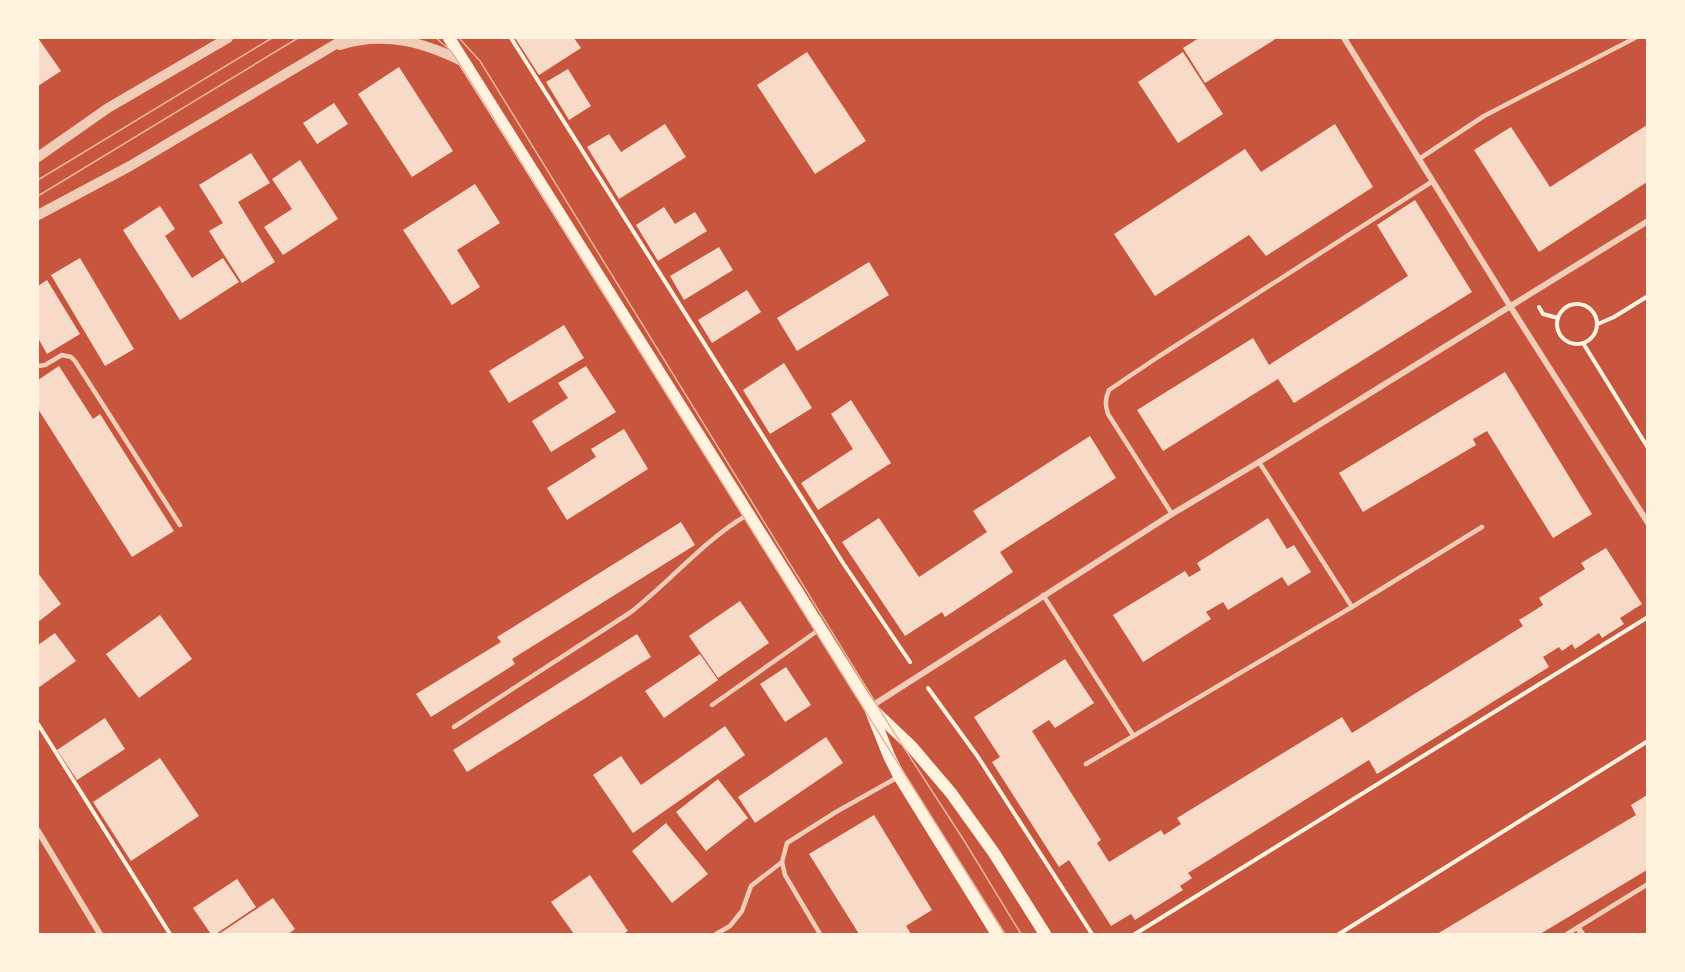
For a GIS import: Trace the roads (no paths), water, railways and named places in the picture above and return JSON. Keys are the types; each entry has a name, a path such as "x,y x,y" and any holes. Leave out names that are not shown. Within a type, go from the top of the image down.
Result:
{"main road":[{"path":"449,38 870,707 899,776 997,934"},
{"path":"870,707 911,746 951,793 994,853 1045,934"}],"street":[{"path":"38,157 108,108 228,38"},
{"path":"38,215 130,166 346,38"},
{"path":"325,50 365,39 393,38 414,43 466,64"},
{"path":"1344,38 1647,523"},
{"path":"870,707 1172,514 1647,221"},
{"path":"38,831 100,934"},
{"path":"1578,928 1582,934"}],"lane":[{"path":"1419,159 1484,116 1635,38"},
{"path":"1172,514 1108,414 1105,398 1109,390 1433,181"},
{"path":"38,366 45,365 62,355 71,357 75,361 180,525"},
{"path":"1259,462 1352,607"},
{"path":"454,727 631,612 712,540 749,514"},
{"path":"1086,764 1352,607 1482,527"},
{"path":"1043,595 1133,735"},
{"path":"712,705 820,629"},
{"path":"820,934 785,875 782,862 787,843 899,776"},
{"path":"716,934 730,926 742,910 751,886 782,862"},
{"path":"1567,934 1647,884"}],"tram line":[{"path":"38,180 272,38"},
{"path":"38,196 298,38"},
{"path":"436,38 451,51 464,71 1005,934"},
{"path":"459,38 480,61 888,723 1021,934"}]}
